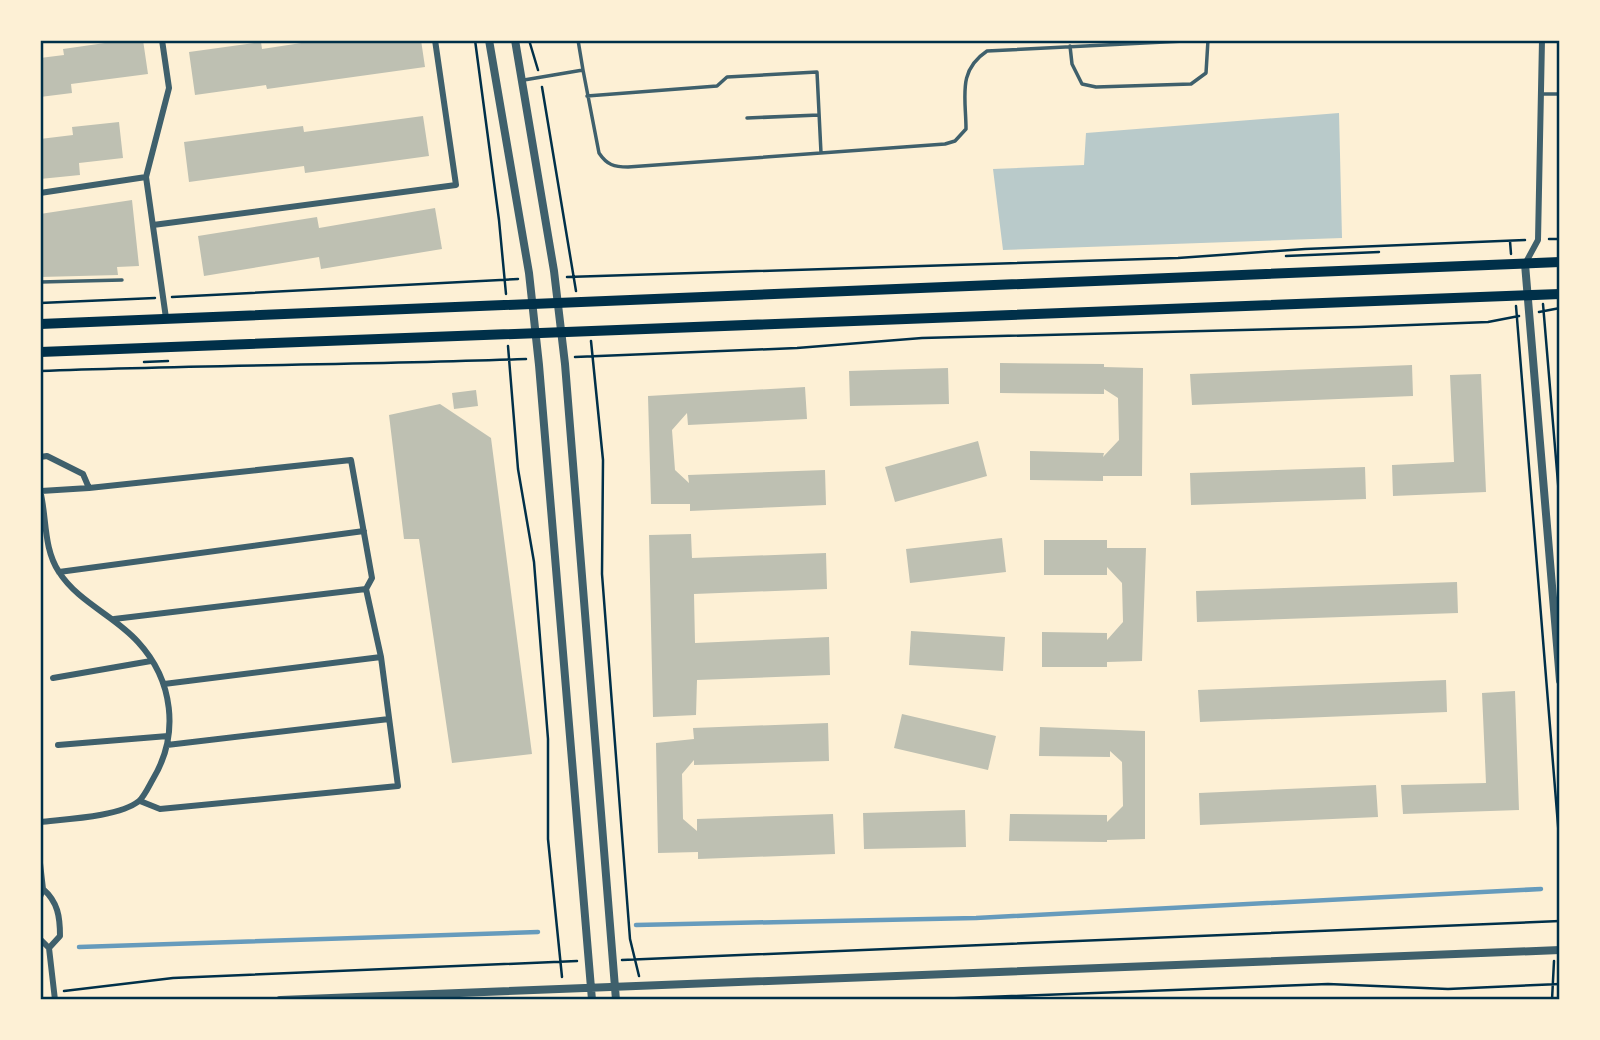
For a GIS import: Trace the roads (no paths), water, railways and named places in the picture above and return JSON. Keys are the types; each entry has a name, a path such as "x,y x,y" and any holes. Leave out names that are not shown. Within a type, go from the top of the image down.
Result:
{"main road":[{"path":"40,324 1560,262"},
{"path":"40,352 1560,293"}],"street":[{"path":"162,40 169,88 146,177 166,318"},
{"path":"153,225 456,185 435,40"},
{"path":"489,40 539,359 592,1000"},
{"path":"515,40 565,358 616,1000"},
{"path":"1542,40 1538,240 1525,264 1560,681"},
{"path":"40,193 146,177"},
{"path":"40,457 47,456 83,474 89,488"},
{"path":"40,822 119,810 139,801 157,772 167,746 169,694 141,645 58,572 49,551 41,490 89,488 351,460 372,578 366,589 381,657 398,786 160,809 139,801"},
{"path":"58,572 364,531"},
{"path":"114,620 366,589"},
{"path":"164,684 381,657"},
{"path":"53,678 151,661"},
{"path":"167,746 389,719"},
{"path":"58,745 168,736"},
{"path":"40,863 43,889 40,897"},
{"path":"43,889 54,898 60,922 60,936 49,948"},
{"path":"40,939 49,948 55,996"},
{"path":"280,1000 1558,950"}],"lane":[{"path":"578,40 599,153 604,161 614,167 955,141 966,129 965,76 978,58 987,51 1003,48 1206,40 1206,73 1191,84 1096,87 1082,84 1072,64 1070,46"},
{"path":"522,80 583,70"},
{"path":"587,96 717,86 727,77 817,72 821,153"},
{"path":"1541,94 1560,93"},
{"path":"747,118 819,114"},
{"path":"40,282 122,280"}],"waterway":[{"path":"636,925 976,918 1541,889"},
{"path":"79,947 538,932"}]}
